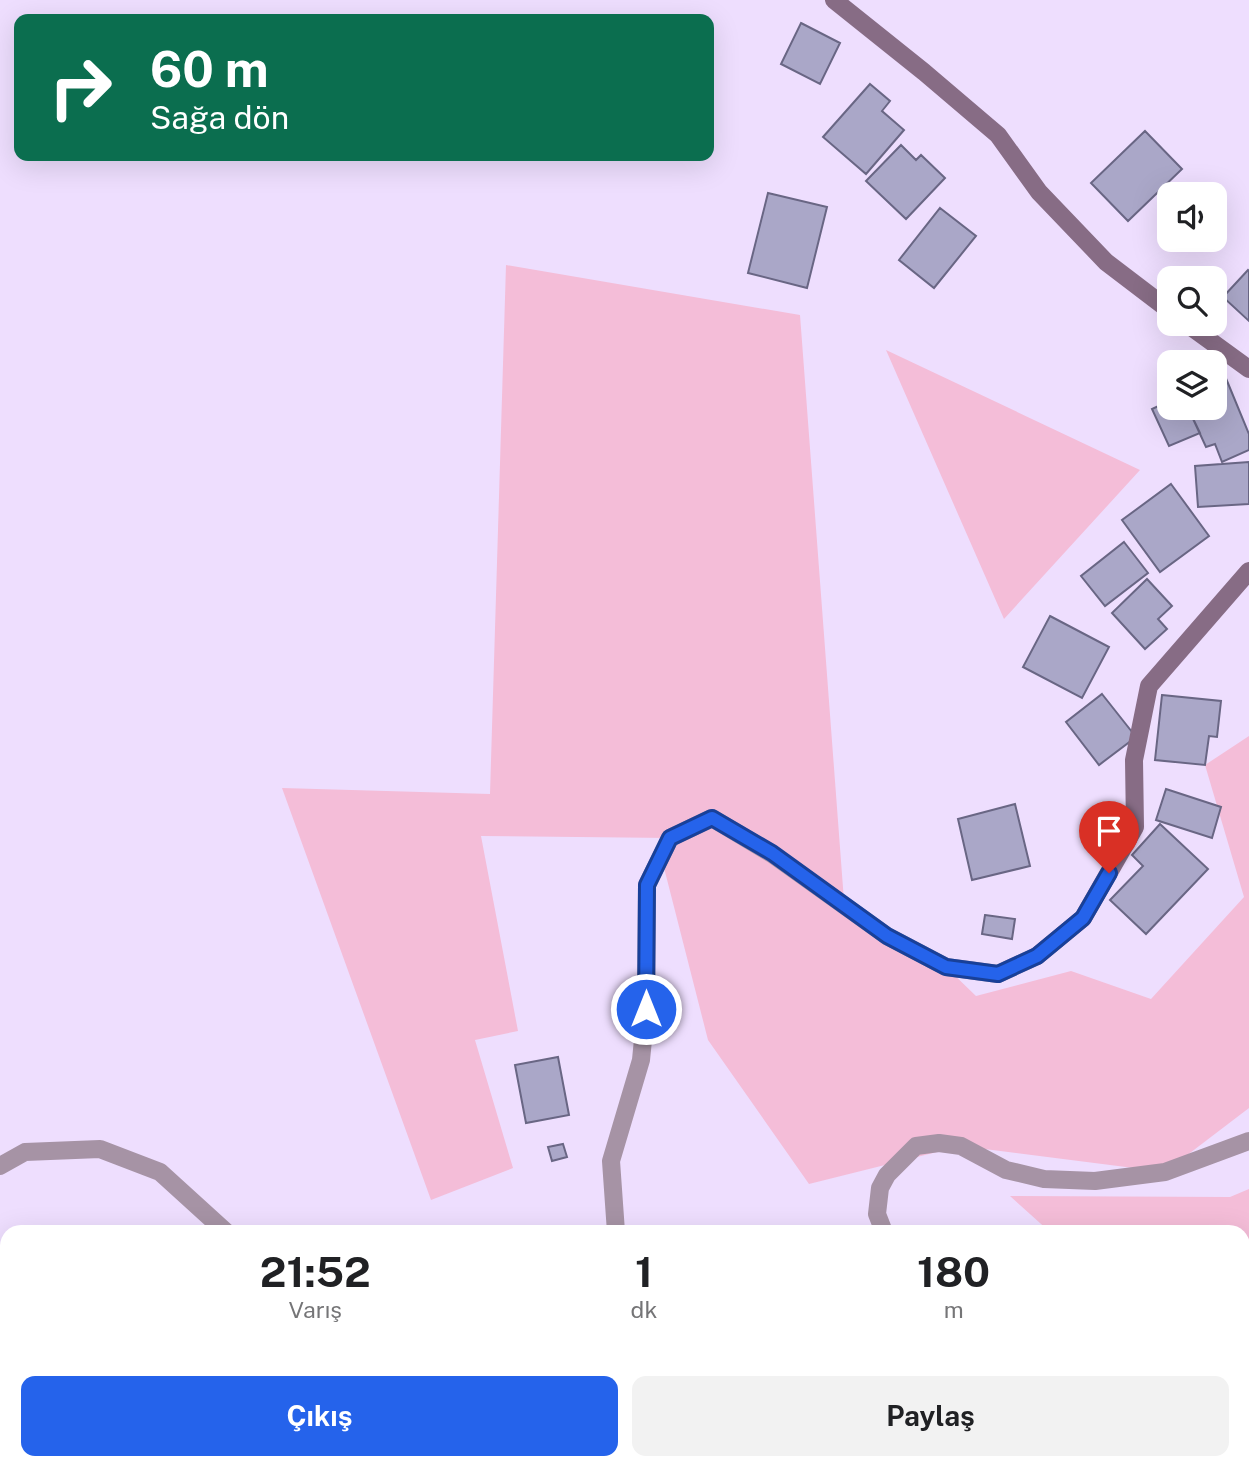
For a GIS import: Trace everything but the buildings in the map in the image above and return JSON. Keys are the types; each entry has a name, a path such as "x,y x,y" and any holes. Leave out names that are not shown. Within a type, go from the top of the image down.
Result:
{"street":[{"path":"834,0 998,135 1039,192 1106,262 1157,301"},
{"path":"1204,336 1249,369"},
{"path":"616,1225 611,1161 641,1060 646,1009 647,885 670,838 712,818 772,853 887,936 946,967 998,974 1037,956 1083,918 1135,827 1134,760 1149,685 1249,571"},
{"path":"881,1225 877,1214 880,1188 887,1175 916,1146 939,1143 961,1146 1006,1170 1044,1179 1095,1181 1165,1171 1249,1141"},
{"path":"0,1166 25,1152 100,1149 160,1172 218,1225"}],"shaded area":[{"path":"506,265 800,315 844,901 946,967 976,996 1071,971 1151,999 1244,897 1205,765 1249,736 1249,1108 1165,1172 961,1146 809,1184 708,1040 661,856 679,843 670,838 481,836 518,1031 475,1040 513,1168 431,1200 282,788 490,794"},
{"path":"886,350 1140,470 1004,619"},
{"path":"1249,1189 1249,1225 1042,1225 1010,1196 1230,1197"}],"route":[{"path":"646,1009 647,885 670,838 712,818 772,853 887,936 946,967 998,974 1037,956 1083,918 1109,873"}]}
